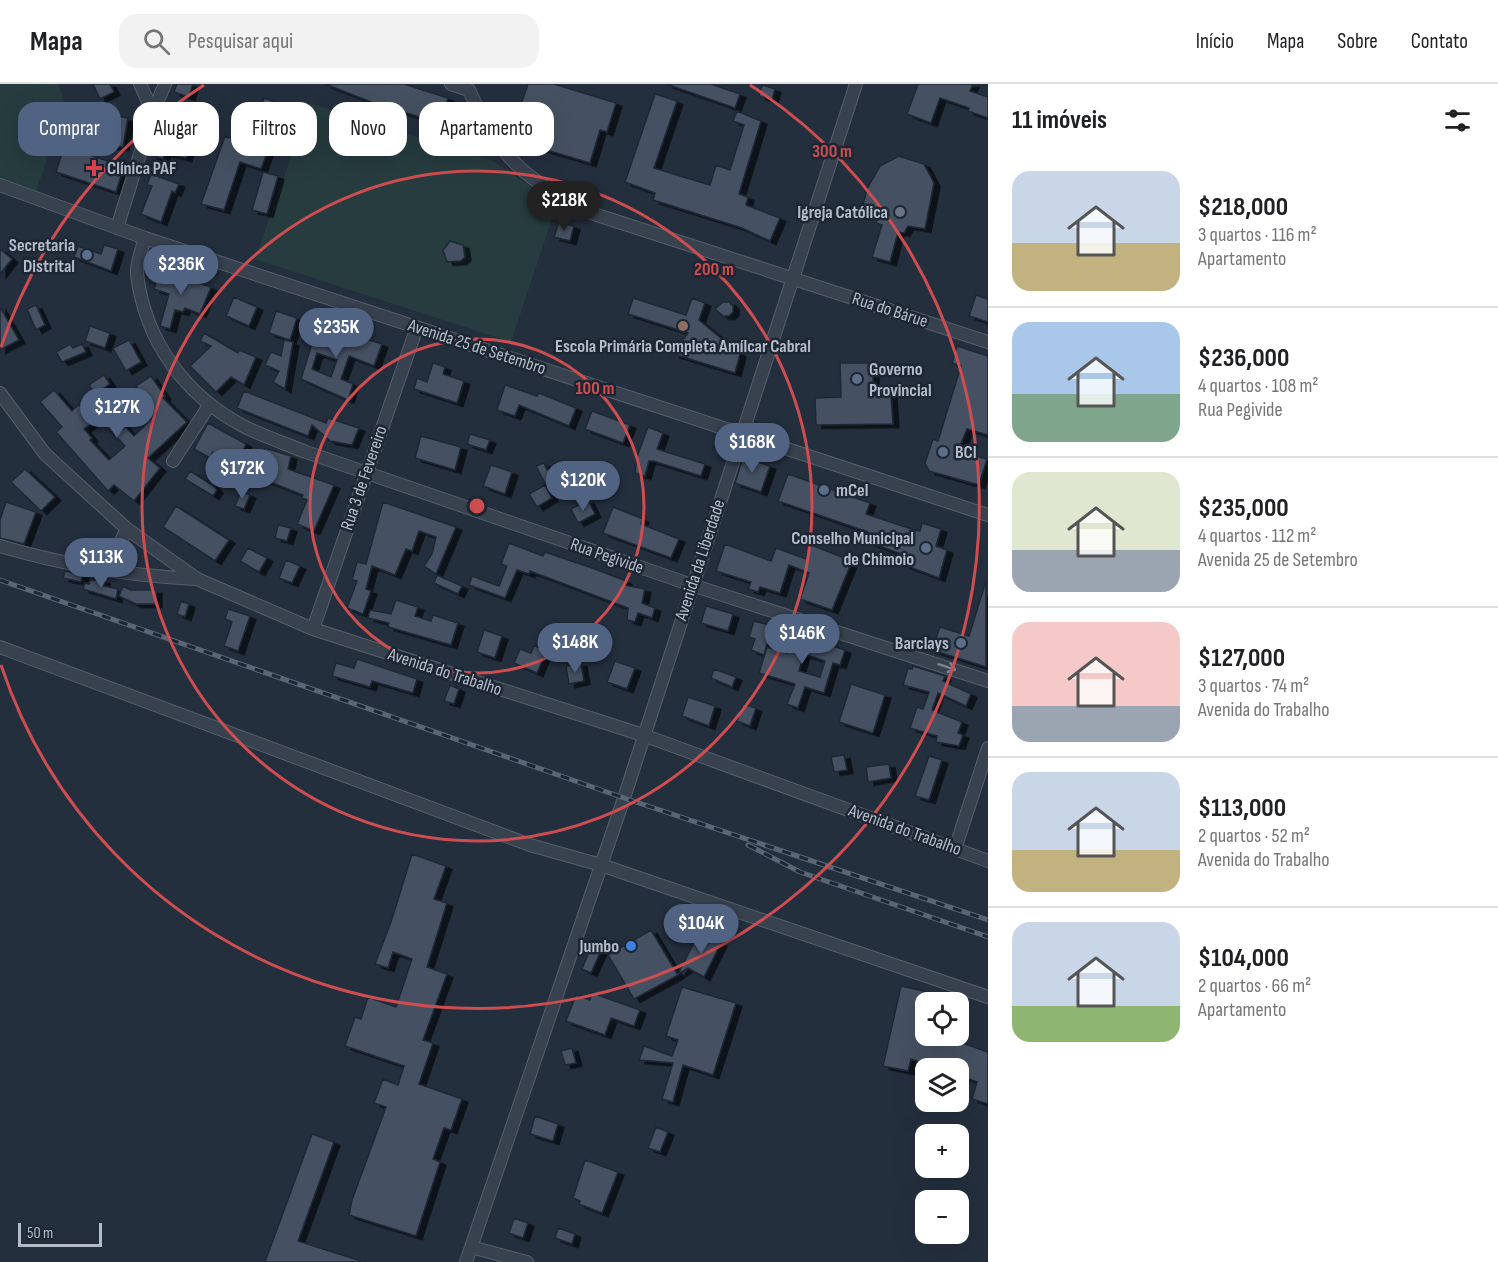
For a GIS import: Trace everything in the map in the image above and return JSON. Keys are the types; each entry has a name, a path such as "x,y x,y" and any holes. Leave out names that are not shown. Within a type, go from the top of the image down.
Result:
{"street":[{"path":"140,84 148,102"},
{"path":"157,102 165,84"},
{"name":"Rua do Bárue","path":"452,84 469,90 484,125 502,152 529,176 561,198 594,214 988,342"},
{"name":"Avenida da Liberdade","path":"466,1262 601,865 856,84"},
{"path":"117,228 139,156"},
{"name":"Avenida 25 de Setembro","path":"1,186 145,238 988,515"},
{"name":"Rua Pegivide","path":"145,238 137,272 152,335 177,374 210,404 246,427 365,472 692,585 988,681"},
{"name":"Rua 3 de Fevereiro","path":"313,629 365,472 417,327"},
{"name":"Avenida do Trabalho","path":"0,393 45,454 127,529 197,579 313,629 643,735 988,861"},
{"path":"173,461 210,404"},
{"path":"106,570 127,529"},
{"path":"0,546 106,570 161,578 197,579"},
{"path":"0,648 530,845 601,865 988,997"},
{"path":"956,849 988,748"},
{"path":"471,1247 527,1262"}],"green space":[{"path":"0,84 58,84 65,102 18,102 18,156 48,156 36,191 0,178"},
{"path":"317,105 329,109 329,156 407,156 407,134 419,138 419,156 477,156 493,161 557,204 511,342 255,259 291,156 317,156"}],"building":[{"path":"93,84 110,84 114,92 100,99"},
{"path":"177,84 193,84 189,97 174,92"},
{"path":"325,84 404,84 448,98 447,102 419,102 419,117 407,113 407,102 371,102"},
{"path":"528,84 554,84 616,103 607,132 600,130 590,163 554,152 554,102 522,102"},
{"path":"666,84 711,84 740,94 735,108"},
{"path":"918,84 973,84 970,91 988,97 988,118 968,111 969,108 940,98 931,123 907,114"},
{"path":"762,85 775,89 772,100 759,96"},
{"path":"655,94 677,101 654,168 710,185 716,165 730,170 744,125 733,121 737,111 761,121 739,194 748,197 746,205 780,218 770,241 742,228 653,200 655,193 625,182"},
{"path":"264,98 276,102 263,102"},
{"path":"121,117 128,118 123,147 121,147"},
{"path":"225,136 231,138 231,156 266,156 261,169 240,162 224,210 201,204"},
{"path":"61,156 92,156 124,166 116,192 56,172"},
{"name":"Igreja Católica","path":"899,156 924,164 934,183 925,229 908,226 904,233 898,232 890,262 872,257 882,225 876,223 878,215 862,209 867,189 880,166"},
{"path":"263,172 278,176 267,214 252,210"},
{"path":"151,174 179,184 175,193 172,191 161,222 141,214 152,186 147,185"},
{"path":"559,222 574,226 570,241 554,237"},
{"path":"450,241 463,245 465,257 461,261 447,262 443,250"},
{"path":"104,245 118,249 111,271 74,257 78,246 101,254"},
{"path":"0,249 12,259 0,274"},
{"path":"160,271 211,287 200,314 185,308 183,312 175,310 170,329 160,326 169,294 154,289"},
{"path":"976,295 988,299 988,322 969,316"},
{"path":"234,297 257,307 249,326 226,316"},
{"path":"633,298 686,315 692,298 705,303 699,320 740,354 735,373 673,354 688,333 628,314"},
{"path":"723,302 729,302 733,306 733,312 729,316 723,316 715,309"},
{"path":"36,305 45,325 36,330 27,309"},
{"path":"0,307 19,340 0,350"},
{"path":"276,311 297,318 290,340 269,333"},
{"path":"318,324 382,344 374,366 349,356 341,379 353,384 348,400 301,379","holes":["317,353 337,360 331,377 312,369"]},
{"path":"90,326 110,333 105,348 85,341"},
{"path":"204,333 238,353 239,350 256,357 244,385 231,377 216,392 190,366 211,346 200,341"},
{"path":"129,340 141,362 126,371 113,348"},
{"path":"284,340 293,342 285,389 273,382 279,371 265,365 271,352 281,356"},
{"path":"70,344 73,348 82,344 86,352 62,362 56,352"},
{"path":"957,346 988,356 988,435 967,429 958,451 987,459 979,485 929,471 925,463 933,439 938,441 961,366 952,363"},
{"path":"433,363 445,367 443,374 464,381 457,403 414,389 417,378 427,382"},
{"name":"Governo Provincial","path":"840,363 872,363 874,395 891,394 893,424 816,425 815,398 841,397"},
{"path":"104,375 110,384 95,394 89,385"},
{"path":"151,376 165,396 163,398 187,422 148,458 160,468 134,501 114,485 108,491 56,432 62,427 40,402 54,390 72,411 79,404 88,414 101,404 119,424 121,422 134,436 156,414 136,386","holes":["99,419 125,446 109,460 90,440 92,438 84,429"]},
{"path":"505,385 537,396 539,393 576,408 569,426 519,405 515,416 497,410"},
{"path":"244,391 326,423 328,418 359,428 352,445 330,441 312,425 308,436 237,408"},
{"path":"592,411 630,425 623,443 585,429"},
{"path":"208,423 246,444 242,453 261,462 265,448 291,456 288,469 334,485 314,531 297,524 307,500 302,498 303,495 247,473 246,477 228,468 231,464 213,452 210,458 194,449"},
{"path":"648,427 663,433 657,449 705,464 701,476 653,461 649,461 645,476 635,473 637,457"},
{"path":"470,434 490,440 486,450 467,444"},
{"path":"421,436 461,447 455,470 415,458"},
{"path":"743,457 770,466 761,492 735,483"},
{"path":"544,463 547,470 558,463 568,480 549,491 536,466"},
{"path":"491,465 512,472 505,494 483,486"},
{"path":"25,469 55,497 41,511 11,482"},
{"path":"190,471 214,486 217,490 213,496 185,479"},
{"path":"788,474 870,503 866,514 920,531 922,523 941,529 936,546 947,550 939,578 904,565 907,556 865,541 868,532 778,501"},
{"path":"545,485 552,498 537,507 529,494"},
{"path":"241,491 250,495 244,509 235,506"},
{"path":"588,500 595,514 578,523 571,509"},
{"path":"6,502 36,512 24,544 0,538 0,520"},
{"path":"383,502 456,527 436,574 424,566 432,554 436,537 419,531 412,551 406,549 395,575 372,566 366,589 371,591 363,614 347,608 357,581 352,580 357,562 366,564"},
{"path":"176,506 229,540 215,561 163,527"},
{"path":"613,507 643,519 641,524 679,539 671,558 603,533"},
{"path":"278,525 291,528 287,541 275,538"},
{"path":"509,543 543,556 545,552 626,581 624,585 645,589 642,603 655,608 652,618 638,613 635,622 627,620 628,608 530,571 529,574 517,570 505,598 469,585 472,576 499,586 507,566 501,564"},
{"path":"725,544 771,561 776,548 806,559 811,545 852,561 832,610 800,599 809,573 789,565 780,593 760,587 758,592 748,589 751,582 716,571"},
{"path":"248,548 267,558 259,572 240,561"},
{"path":"286,560 300,566 292,583 279,578"},
{"path":"65,571 83,574 81,582 63,578"},
{"path":"437,575 462,586 458,594 434,583"},
{"path":"90,580 104,580 104,586 118,589 116,599 83,589 85,583 89,584"},
{"name":"Barclays","path":"986,581 986,667 932,650 940,627 969,636"},
{"path":"123,586 130,590 156,590 156,604 136,604 119,596"},
{"path":"396,600 418,607 415,616 431,621 433,615 458,623 451,645 388,627 389,623 368,618 370,610 391,614"},
{"path":"181,601 189,604 185,617 177,614"},
{"path":"706,606 733,614 728,631 701,623"},
{"path":"228,609 250,616 238,651 224,646 232,622 225,619"},
{"path":"754,621 773,626 764,655 751,650 755,639 749,637"},
{"path":"484,630 502,636 495,658 477,652"},
{"path":"794,633 845,650 840,665 833,663 824,693 805,687 798,708 787,704 795,684 759,673 767,647 787,653","holes":["804,654 825,661 820,677 799,671"]},
{"path":"534,646 547,650 537,673 514,663 520,649 531,653"},
{"path":"357,659 417,679 413,693 372,681 370,687 332,676 336,663 354,668"},
{"path":"615,661 635,668 627,689 607,682"},
{"path":"581,663 584,681 569,684 566,666"},
{"path":"913,666 945,676 943,681 971,694 966,706 938,693 932,710 962,722 958,733 963,735 959,746 936,742 937,736 910,728 917,707 923,709 929,692 903,685 908,668 912,669"},
{"path":"714,669 736,677 732,687 711,678"},
{"path":"851,684 885,695 873,733 839,722"},
{"path":"450,685 459,689 454,704 444,701"},
{"path":"688,697 715,706 709,726 682,716"},
{"path":"743,704 756,708 750,726 737,721"},
{"path":"844,755 847,770 834,772 831,757"},
{"path":"929,756 942,760 929,800 915,796"},
{"path":"889,764 891,778 868,782 866,767"},
{"path":"412,854 446,866 434,899 447,903 427,967 447,974 423,1040 433,1043 419,1084 462,1099 451,1130 444,1128 433,1159 440,1162 416,1236 349,1215 352,1200 386,1107 374,1103 383,1079 398,1085 404,1066 345,1046 355,1017 361,1019 368,997 396,1007 412,959 393,952 388,968 375,964"},
{"path":"651,930 678,975 634,999 608,955"},
{"path":"699,933 721,943 704,977 688,968 678,974"},
{"path":"594,939 604,944 591,973 582,969"},
{"path":"901,986 928,992 915,992 915,1046 969,1045 988,1052 988,1104 972,1099 977,1082 969,1079 969,1058 915,1058 915,1060 911,1059 908,1071 883,1066"},
{"path":"682,987 736,1003 713,1075 683,1065 673,1102 662,1099 673,1063 639,1060 644,1046 672,1056 678,1040 666,1036"},
{"path":"592,993 640,1010 634,1026 611,1018 605,1035 566,1021 576,995 590,1000"},
{"path":"572,1048 576,1063 565,1065 561,1051"},
{"path":"535,1116 558,1124 553,1141 530,1134"},
{"path":"656,1127 668,1132 660,1152 648,1148"},
{"path":"312,1134 334,1142 298,1241 358,1260 358,1262 265,1262"},
{"path":"585,1160 618,1172 602,1213 579,1204 580,1201 573,1198"},
{"path":"514,1218 528,1223 523,1238 509,1233"},
{"path":"558,1228 575,1234 572,1244 555,1238"}],"railway":[{"path":"0,580 624,798 988,920"},
{"path":"748,845 800,872 988,937"}],"place":[{"name":"Clínica PAF","path":"94,168"},
{"name":"Igreja Católica","path":"900,212"},
{"name":"Secretaria Distrital","path":"87,255"},
{"name":"Escola Primária Completa Amílcar Cabral","path":"683,326"},
{"name":"Governo Provincial","path":"857,379"},
{"name":"BCI","path":"943,452"},
{"name":"mCel","path":"824,490"},
{"name":"Conselho Municipal de Chimoio","path":"926,548"},
{"name":"Barclays","path":"961,643"},
{"name":"Jumbo","path":"631,946"}]}
